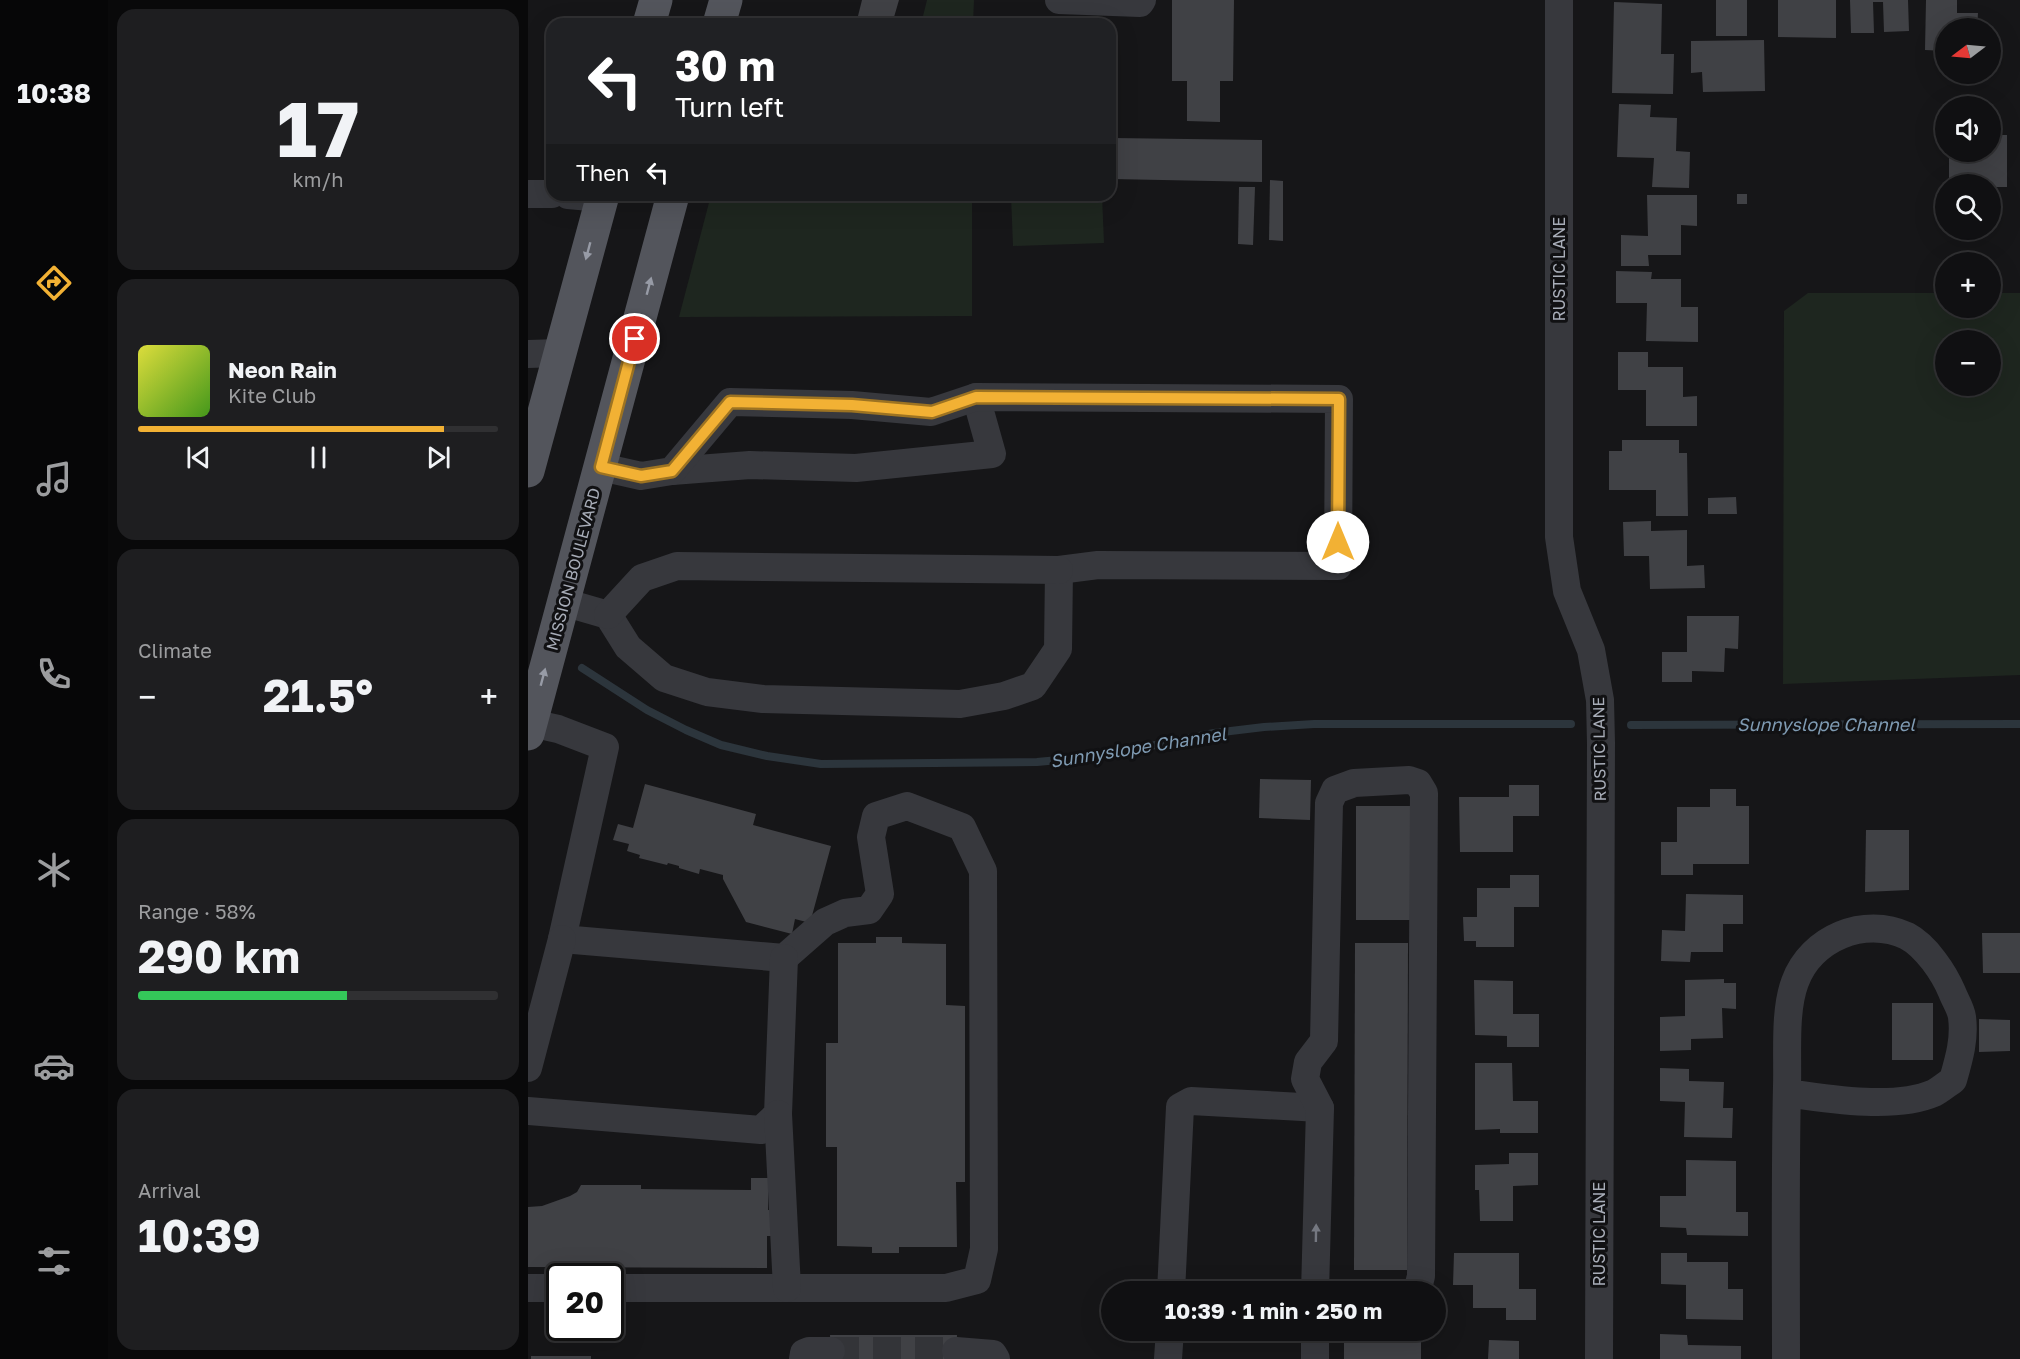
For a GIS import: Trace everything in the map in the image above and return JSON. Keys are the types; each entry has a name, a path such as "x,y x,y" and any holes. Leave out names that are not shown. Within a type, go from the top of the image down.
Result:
{"main road":[{"path":"651,18 656,0"},
{"path":"721,18 726,0"},
{"path":"528,471 602,201"},
{"name":"MISSION BOULEVARD","path":"530,728 671,201"}],"street":[{"path":"1059,0 1140,3 1142,0"},
{"name":"RUSTIC LANE","path":"1559,0 1559,537 1567,591 1591,650 1600,711 1599,1359"},
{"path":"528,194 546,194"},
{"path":"528,354 560,353"},
{"path":"608,615 642,578 677,566 1059,570 1098,565 1338,566 1339,399 976,397 932,412 852,405 730,402 672,471"},
{"path":"601,467 641,476 672,471 750,465 856,468 992,454 976,397"},
{"path":"563,602 608,615 628,646 664,678 707,692 763,699 960,704 1004,696 1033,686 1058,648 1059,570"},
{"path":"528,1068 535,1012 562,939 605,747 558,729 530,728"},
{"path":"1315,1281 1320,1108 1305,1079 1308,1062 1324,1041 1329,803 1335,790 1354,783 1409,780 1418,783 1424,793 1420,1281"},
{"path":"624,1288 787,1288 946,1288 977,1280 984,1249 983,871 962,827 907,806 876,816 871,837 880,894 869,910 845,914 825,922 784,958 777,1114 787,1288"},
{"path":"1786,1359 1787,1093 1789,1014 1794,983 1806,959 1827,941 1856,929 1883,929 1908,937 1933,959 1948,983 1962,1014 1963,1041 1953,1080 1934,1093 1892,1101 1852,1102 1787,1093"},
{"path":"562,939 784,958"},
{"path":"1172,1281 1180,1107 1191,1101 1320,1108"},
{"path":"528,1111 761,1130 777,1114"},
{"path":"528,1288 546,1288"},
{"path":"1168,1359 1169,1341"},
{"path":"1314,1359 1315,1341"},
{"path":"803,1359 804,1353 809,1351 831,1351"},
{"path":"956,1351 984,1352 993,1354 996,1359"}],"shaded area":[{"path":"927,0 974,0 973,18 922,18"},
{"path":"709,201 972,201 972,316 679,317"},
{"path":"1011,201 1102,201 1104,243 1013,246"},
{"path":"1808,293 1935,293 1935,318 2001,318 2001,293 2020,293 2020,675 1783,684 1784,311"}],"building":[{"path":"862,0 899,0 894,18 858,18"},
{"path":"1172,0 1234,0 1233,81 1220,81 1220,122 1187,121 1187,81 1172,81"},
{"path":"1716,0 1747,0 1747,36 1716,36"},
{"path":"1778,0 1836,0 1836,38 1778,37"},
{"path":"1850,0 1908,0 1909,31 1884,32 1883,2 1873,2 1874,33 1851,33"},
{"path":"1926,0 1957,0 1957,13 1978,13 1978,18 1935,18 1935,50 1925,50"},
{"path":"1614,2 1662,4 1661,54 1674,54 1673,94 1612,93"},
{"path":"1764,40 1765,91 1703,92 1702,72 1691,73 1691,41"},
{"path":"1619,104 1651,105 1650,117 1677,118 1676,151 1690,152 1689,188 1652,187 1654,158 1617,157"},
{"path":"2001,135 2007,135 2007,187 2001,187 2001,174 1949,174 1949,162 2001,162"},
{"path":"1116,138 1262,140 1262,182 1116,179"},
{"path":"1270,180 1283,181 1283,241 1269,240"},
{"path":"1239,187 1255,187 1253,245 1238,244"},
{"path":"1737,194 1747,194 1747,204 1737,204"},
{"path":"1647,195 1697,195 1697,226 1681,225 1681,255 1648,255 1649,266 1621,266 1621,235 1648,236"},
{"path":"1616,271 1652,272 1651,279 1681,279 1681,307 1698,307 1698,342 1646,341 1647,303 1616,303"},
{"path":"1618,352 1648,352 1648,367 1683,367 1683,397 1697,396 1697,426 1646,426 1646,390 1618,390"},
{"path":"1622,440 1679,440 1679,453 1687,453 1688,516 1656,516 1656,490 1609,490 1609,451 1622,451"},
{"path":"1736,497 1737,514 1708,514 1708,498"},
{"path":"1651,521 1651,531 1687,530 1687,566 1704,565 1705,588 1650,589 1649,556 1624,556 1623,522"},
{"path":"1687,616 1739,616 1738,649 1725,648 1724,672 1692,671 1692,682 1662,682 1662,652 1687,652"},
{"path":"1260,779 1311,780 1310,820 1259,818"},
{"path":"645,784 756,814 753,825 831,846 810,923 795,919 792,934 746,922 723,875 700,869 699,874 668,863 667,865 639,858 640,855 627,851 629,844 613,840 618,824 633,828"},
{"path":"1509,785 1539,785 1539,816 1513,816 1513,852 1460,852 1459,797 1509,797"},
{"path":"1710,789 1736,789 1736,806 1749,806 1749,864 1693,864 1693,875 1661,875 1661,842 1677,842 1677,807 1710,807"},
{"path":"1356,806 1411,806 1411,920 1356,920"},
{"path":"1866,830 1909,830 1909,890 1865,892"},
{"path":"1510,875 1539,875 1539,907 1514,907 1514,947 1476,947 1476,941 1464,941 1463,917 1477,917 1477,888 1510,888"},
{"path":"1686,894 1743,895 1743,924 1723,924 1723,952 1691,952 1690,962 1661,961 1662,930 1685,931"},
{"path":"1982,933 2020,933 2020,973 1983,973"},
{"path":"876,937 902,937 902,943 946,944 946,1005 965,1006 965,1182 956,1182 957,1247 899,1247 899,1253 872,1253 872,1247 837,1246 837,1147 826,1147 826,1043 838,1043 838,943 876,943"},
{"path":"1355,943 1408,943 1407,1270 1354,1270"},
{"path":"1724,979 1724,983 1736,983 1736,1009 1722,1008 1723,1038 1691,1039 1691,1050 1660,1051 1660,1017 1685,1016 1685,980"},
{"path":"1474,980 1513,981 1513,1014 1539,1014 1539,1047 1507,1047 1507,1036 1475,1035"},
{"path":"1892,1003 1933,1003 1933,1060 1892,1060"},
{"path":"1979,1019 2010,1020 2010,1051 1979,1052"},
{"path":"1475,1063 1512,1063 1513,1101 1538,1101 1538,1133 1500,1133 1500,1129 1475,1130"},
{"path":"1660,1068 1689,1069 1689,1081 1724,1082 1723,1108 1733,1108 1732,1138 1684,1137 1685,1102 1660,1101"},
{"path":"1509,1153 1538,1153 1538,1185 1513,1186 1513,1221 1480,1221 1479,1190 1475,1190 1475,1165 1509,1164"},
{"path":"1686,1160 1736,1161 1736,1212 1748,1212 1748,1236 1687,1235 1686,1228 1660,1227 1660,1196 1686,1196"},
{"path":"751,1178 768,1178 768,1210 772,1210 772,1236 767,1236 767,1268 624,1267 624,1263 546,1263 546,1267 528,1267 528,1207 542,1206 570,1196 577,1192 581,1185 641,1185 641,1189 751,1190"},
{"path":"1454,1253 1519,1253 1519,1289 1536,1289 1536,1320 1506,1320 1506,1308 1473,1308 1473,1285 1453,1285"},
{"path":"1661,1253 1687,1253 1687,1262 1728,1262 1728,1289 1743,1289 1743,1320 1686,1319 1686,1285 1661,1284"},
{"path":"1660,1334 1687,1335 1688,1345 1741,1346 1741,1359 1660,1359"},
{"path":"830,1335 957,1335 956,1359 831,1359"},
{"path":"1489,1340 1519,1341 1519,1359 1488,1359"},
{"path":"1344,1341 1421,1341 1421,1359 1344,1359"},
{"path":"531,1356 591,1356 591,1359 531,1359"}],"waterway":[{"name":"Sunnyslope Channel","path":"582,668 647,710 721,745 767,756 821,764 1037,762 1102,756 1214,733 1314,724 1571,724"},
{"name":"Sunnyslope Channel","path":"1631,725 2020,724"}],"tunnel":[{"path":"831,1351 956,1351"}],"route":[{"path":"635,339 601,467 641,476 672,471 730,402 852,405 932,412 976,397 1339,399 1338,542"}]}
